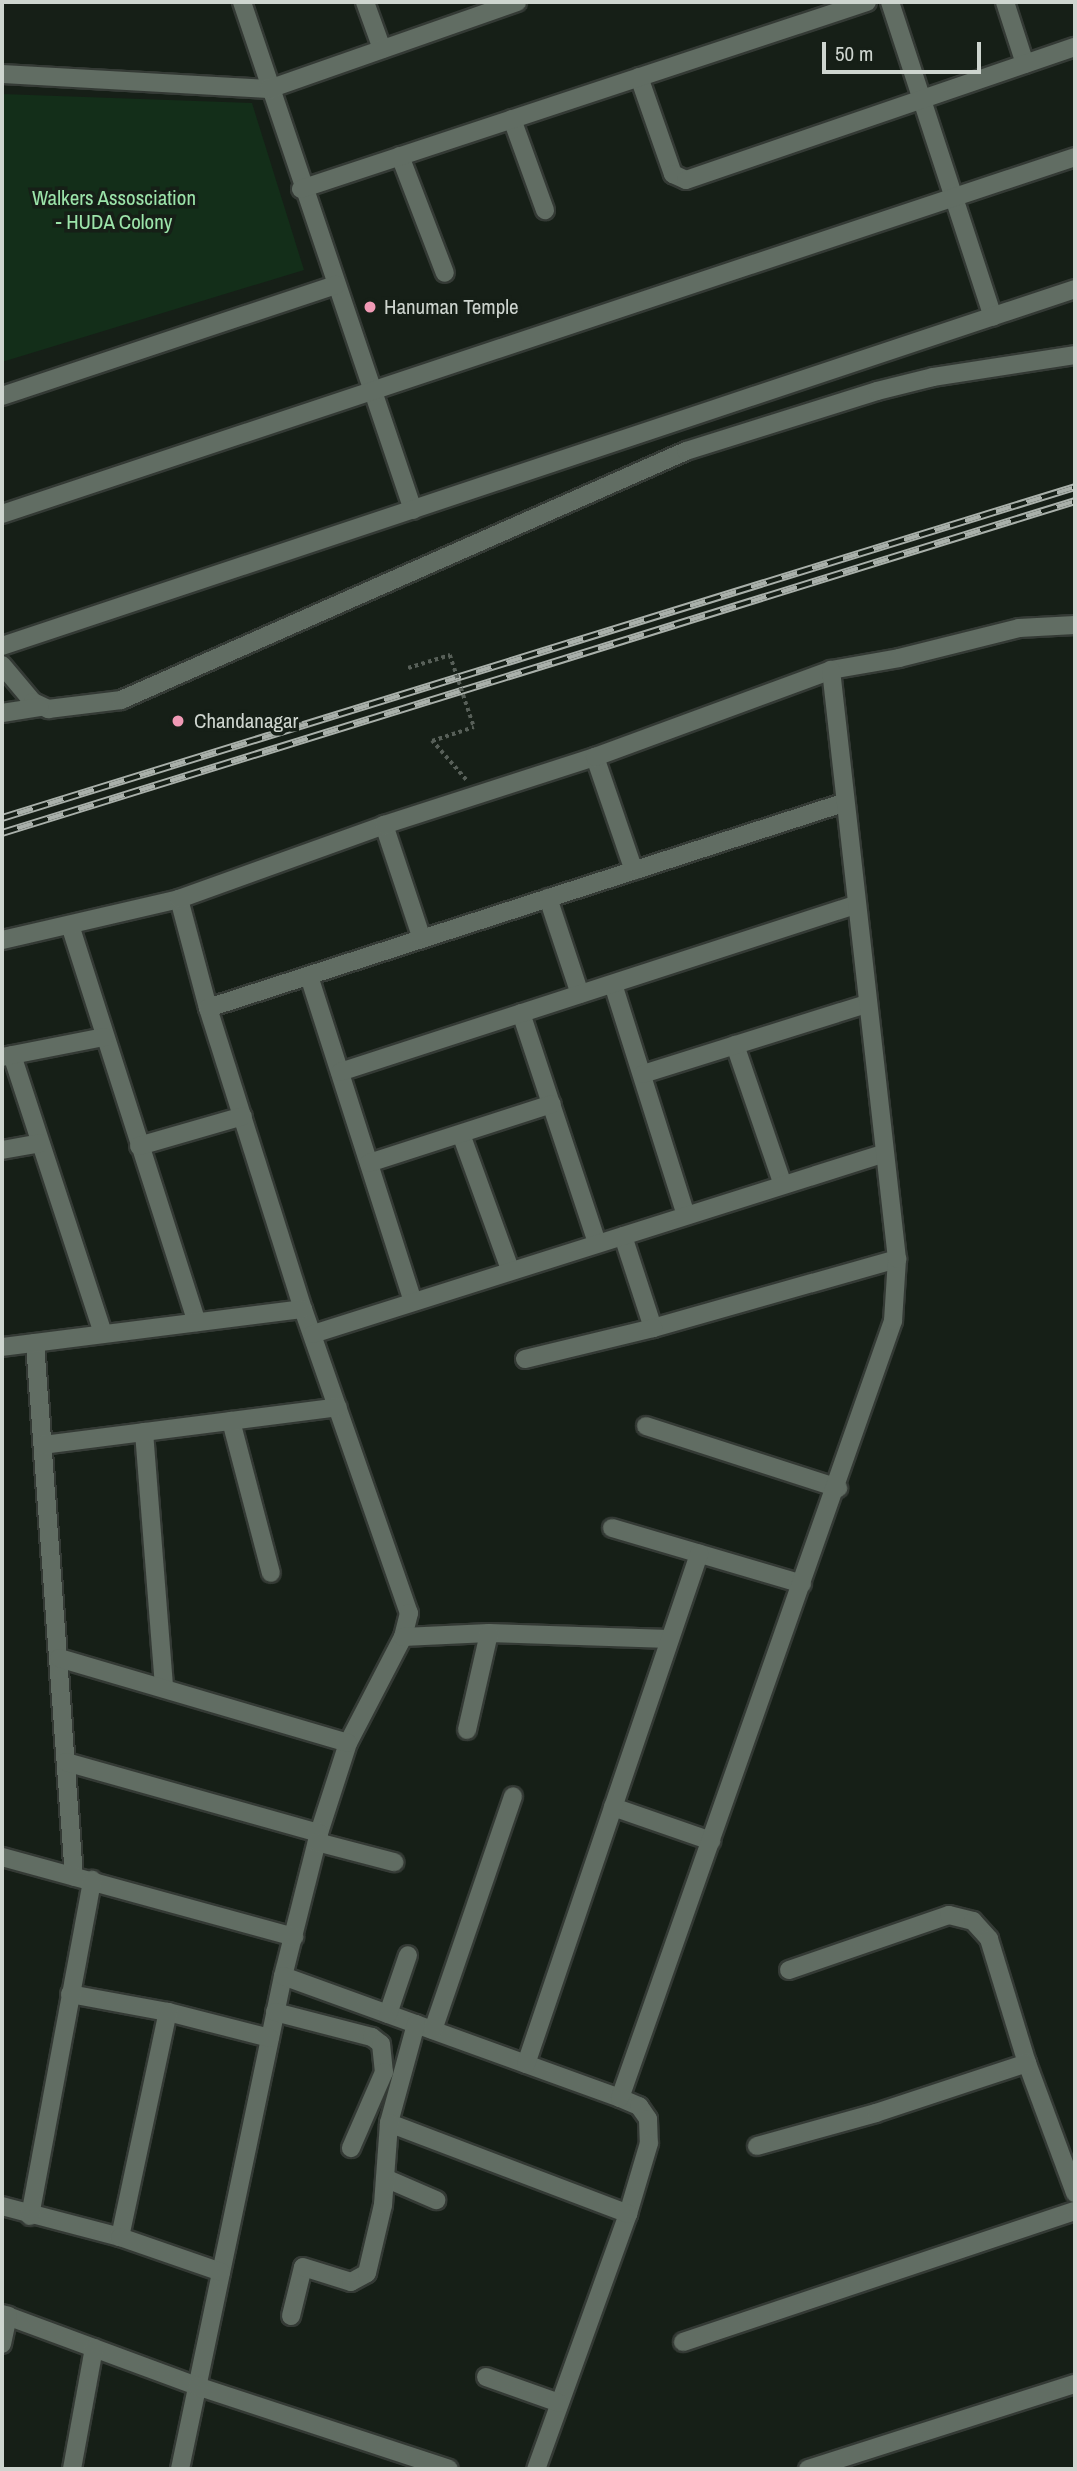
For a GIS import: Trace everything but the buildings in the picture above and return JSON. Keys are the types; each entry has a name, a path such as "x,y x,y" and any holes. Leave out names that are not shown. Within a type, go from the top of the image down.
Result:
{"street":[{"path":"242,2 301,189 413,510"},
{"path":"365,2 382,49"},
{"path":"2,74 268,89 517,2"},
{"path":"301,189 867,2"},
{"path":"890,2 951,197 993,317"},
{"path":"1005,2 1025,64"},
{"path":"639,77 673,174 678,180 708,173 1075,47"},
{"path":"512,119 545,210"},
{"path":"400,156 445,273"},
{"path":"2,514 374,394 1075,157"},
{"path":"2,396 336,285"},
{"path":"2,646 1075,289"},
{"path":"2,713 121,700 686,451 742,432 933,377 1075,355"},
{"path":"729,405 742,432"},
{"path":"670,424 686,451"},
{"path":"2,940 179,899 384,825 594,757 831,670 900,658 1019,628 1075,625"},
{"path":"2,664 10,685 44,708"},
{"path":"620,2098 838,1488 893,1321 897,1259 882,1154 831,670"},
{"path":"594,757 634,870"},
{"path":"208,1008 843,803"},
{"path":"384,825 422,939"},
{"path":"548,898 580,994"},
{"path":"179,899 208,1008 303,1308 409,1612 403,1637 348,1743 318,1837 275,2012 180,2469"},
{"path":"340,1072 855,905"},
{"path":"70,925 197,1322"},
{"path":"309,976 413,1301"},
{"path":"613,984 686,1215"},
{"path":"643,1074 867,1004"},
{"path":"521,1013 597,1244"},
{"path":"103,1334 40,1143 7,1056 104,1037"},
{"path":"735,1045 782,1182"},
{"path":"369,1163 552,1104"},
{"path":"139,1146 243,1115"},
{"path":"461,1133 510,1269"},
{"path":"2,1150 40,1143"},
{"path":"313,1334 510,1269 623,1236 782,1182 882,1154"},
{"path":"623,1236 653,1328"},
{"path":"525,1359 653,1328 897,1259"},
{"path":"2,1345 36,1343 303,1308"},
{"path":"30,2216 70,1994 83,1878 66,1762 36,1343"},
{"path":"43,1445 338,1407"},
{"path":"230,1421 271,1573"},
{"path":"646,1426 838,1488"},
{"path":"144,1432 164,1688"},
{"path":"612,1528 803,1584"},
{"path":"526,2064 699,1554"},
{"path":"403,1637 489,1633 669,1639"},
{"path":"467,1730 489,1633"},
{"path":"59,1658 348,1743"},
{"path":"66,1762 394,1862"},
{"path":"290,2316 303,2267 351,2282 367,2273 384,2178 389,2123 513,1796"},
{"path":"613,1807 711,1841"},
{"path":"2,1857 294,1937"},
{"path":"789,1970 949,1915 974,1921 989,1939 1027,2063 1075,2193"},
{"path":"388,2014 408,1955"},
{"path":"283,1976 620,2098 639,2106 648,2119 649,2143 628,2214 536,2469"},
{"path":"70,1994 168,2012 270,2038"},
{"path":"120,2237 168,2012"},
{"path":"275,2012 372,2037 381,2044 384,2072 351,2148"},
{"path":"757,2146 876,2113 1027,2063"},
{"path":"389,2123 628,2214"},
{"path":"384,2178 436,2200"},
{"path":"2,2206 30,2216 120,2237 221,2272"},
{"path":"683,2343 1075,2211"},
{"path":"2,2344 5,2315 197,2386 449,2469"},
{"path":"72,2469 94,2348"},
{"path":"486,2377 559,2403"},
{"path":"808,2469 1075,2384"}],"path":[{"path":"408,668 450,654 474,727 432,741 481,795"}],"green space":[{"name":"Walkers Assosciation - HUDA Colony","path":"2,94 252,103 304,270 2,362"}],"railway":[{"path":"2,818 1075,487"},
{"path":"2,833 1075,501"}],"place":[{"name":"Hanuman Temple","path":"370,307"},
{"name":"Chandanagar","path":"178,721"}]}
